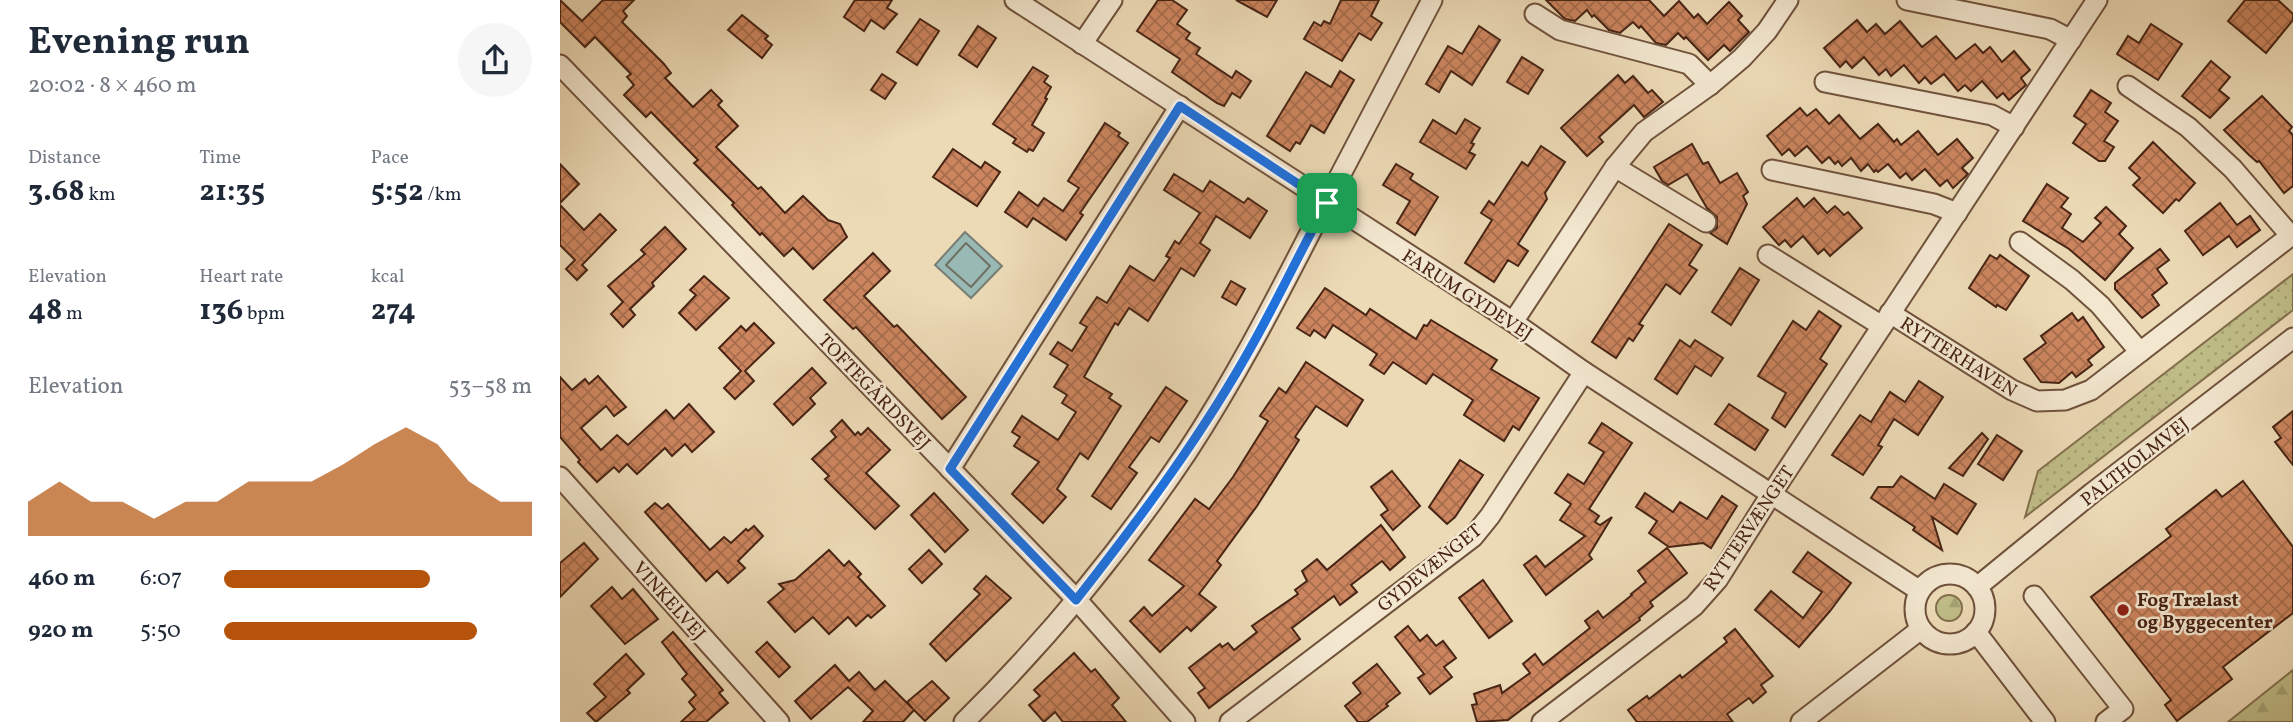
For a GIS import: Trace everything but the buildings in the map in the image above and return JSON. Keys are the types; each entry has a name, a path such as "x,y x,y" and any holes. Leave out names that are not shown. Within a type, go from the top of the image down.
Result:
{"street":[{"name":"FARUM GYDEVEJ","path":"1015,0 1513,322 1584,372 1920,591"},
{"path":"1082,44 1112,0"},
{"path":"964,722 1013,672 1076,600 1140,518 1198,435 1256,339 1432,0"},
{"path":"1513,322 1615,167 1644,132 1710,85 1742,58 1767,31 1788,0"},
{"path":"1907,0 2050,29 2071,40"},
{"name":"RYTTERVÆNGET","path":"1542,722 1694,606 1718,579 2097,0"},
{"path":"1535,14 1560,30 1689,64 1710,85"},
{"name":"TOFTEGÅRDSVEJ","path":"560,65 1076,600 1185,722"},
{"path":"1825,82 1992,116 2014,127"},
{"name":"RYTTERHAVEN","path":"1886,319 2012,390 2037,401 2064,400 2091,390 2292,235 2233,169 2188,127 2128,86"},
{"path":"950,469 1180,106"},
{"path":"1615,167 1706,222"},
{"path":"1772,170 1934,204 1957,213"},
{"path":"2020,242 2100,304 2140,352"},
{"path":"1768,256 1886,319"},
{"name":"PALTHOLMVEJ","path":"1978,587 2092,493 2293,338"},
{"name":"GYDEVÆNGET","path":"1230,722 1472,537 1490,516 1584,372"},
{"name":"VINKELVEJ","path":"560,478 779,722"},
{"path":"1944,574 1956,574 1978,587 1985,606 1983,619 1976,632 1968,639 1949,644 1930,638 1921,629 1915,605 1920,591 1930,580 1944,574"},
{"path":"2034,596 2128,715 2106,722"},
{"path":"1801,722 1921,629"},
{"path":"1976,632 2045,722"}],"green space":[{"path":"2293,274 2293,310 2025,517 2038,471"},
{"path":"1949,595 1958,599 1962,608 1958,617 1949,621 1940,617 1936,608 1940,599"},
{"path":"2293,670 2293,722 2228,722"}],"water":[{"path":"965,232 1002,266 971,298 935,265"}],"place":[{"name":"Fog Trælast og Byggecenter","path":"2123,610"}],"route":[{"path":"1180,106 1327,203 1256,339 1192,444 1140,518 1076,600 950,469 1180,106"}]}
